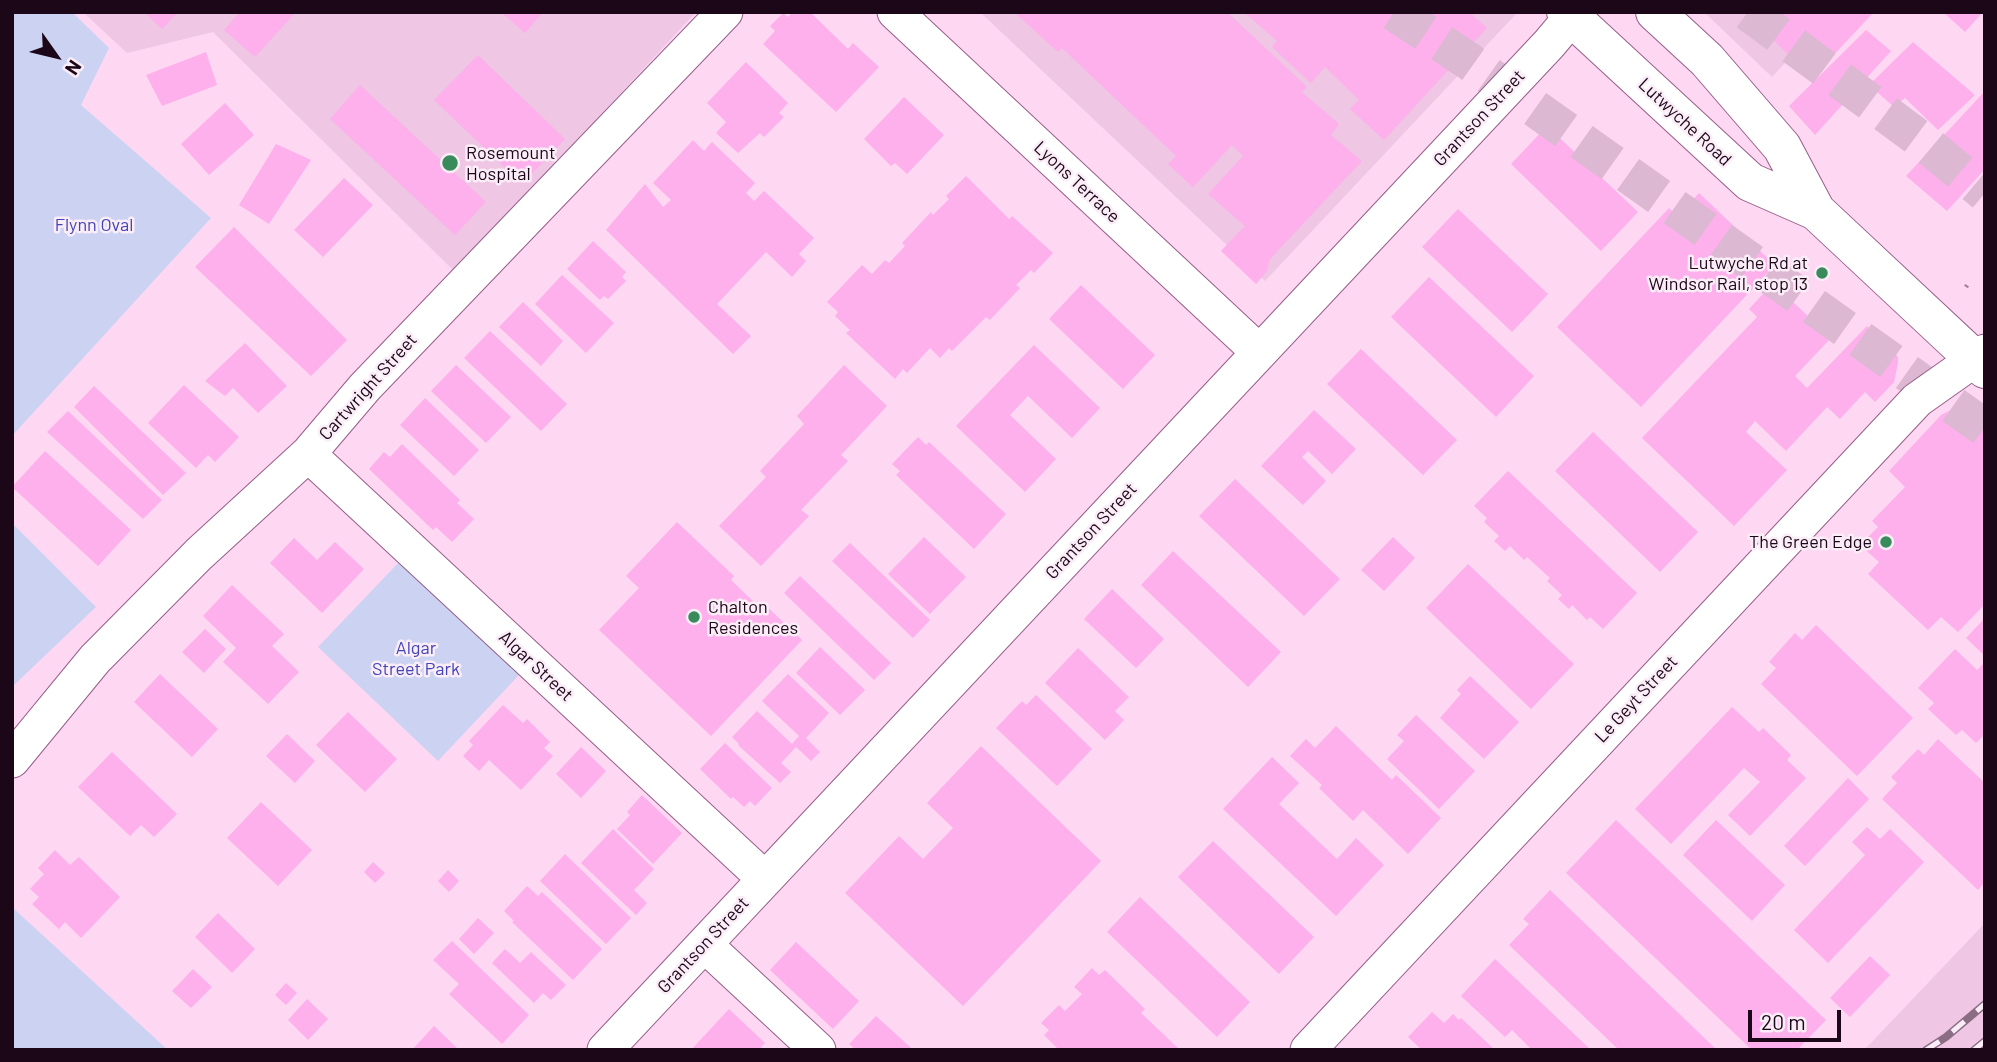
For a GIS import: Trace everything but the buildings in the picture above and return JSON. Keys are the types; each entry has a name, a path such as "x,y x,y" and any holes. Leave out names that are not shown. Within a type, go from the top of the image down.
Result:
{"highway":[{"name":"Lutwyche Road","path":"1655,12 1707,60 1782,147 1816,212"},
{"name":"Lutwyche Road","path":"1571,14 1750,182 1816,212 1981,360"}],"street":[{"name":"Cartwright Street","path":"12,760 95,659 199,554 308,454 365,387 725,12"},
{"name":"Lyons Terrace","path":"895,12 1259,352"},
{"name":"Grantson Street","path":"605,1050 1549,44 1571,14"},
{"name":"Le Geyt Street","path":"1308,1050 1917,400 1981,360"},
{"name":"Algar Street","path":"308,454 764,878"},
{"path":"705,945 818,1050"}],"shaded area":[{"name":"Rosemount Hospital","path":"83,12 696,12 455,272 213,32 127,53"},
{"path":"980,12 1514,12 1516,14 1265,281"},
{"path":"1704,12 1832,12 1772,77"},
{"path":"1985,923 1985,1050 1862,1050 1867,1047"}],"green space":[{"name":"Flynn Oval","path":"12,12 72,12 109,48 81,105 211,218 12,436"},
{"path":"12,523 96,607 12,687"},
{"name":"Algar Street Park","path":"400,561 519,675 438,761 318,647"},
{"path":"12,907 168,1050 12,1050"}],"tunnel":[{"path":"1394,12 1467,60 1985,428"},
{"path":"1748,12 1924,142 1985,193"}],"railway":[{"path":"1926,1050 1985,1004"},
{"path":"1974,1050 1985,1041"}],"place":[{"name":"Rosemount Hospital","path":"450,163"},
{"name":"Lutwyche Rd at Windsor Rail, stop 13","path":"1822,273"},
{"name":"The Green Edge","path":"1886,542"},
{"name":"Chalton Residences","path":"694,617"}]}
